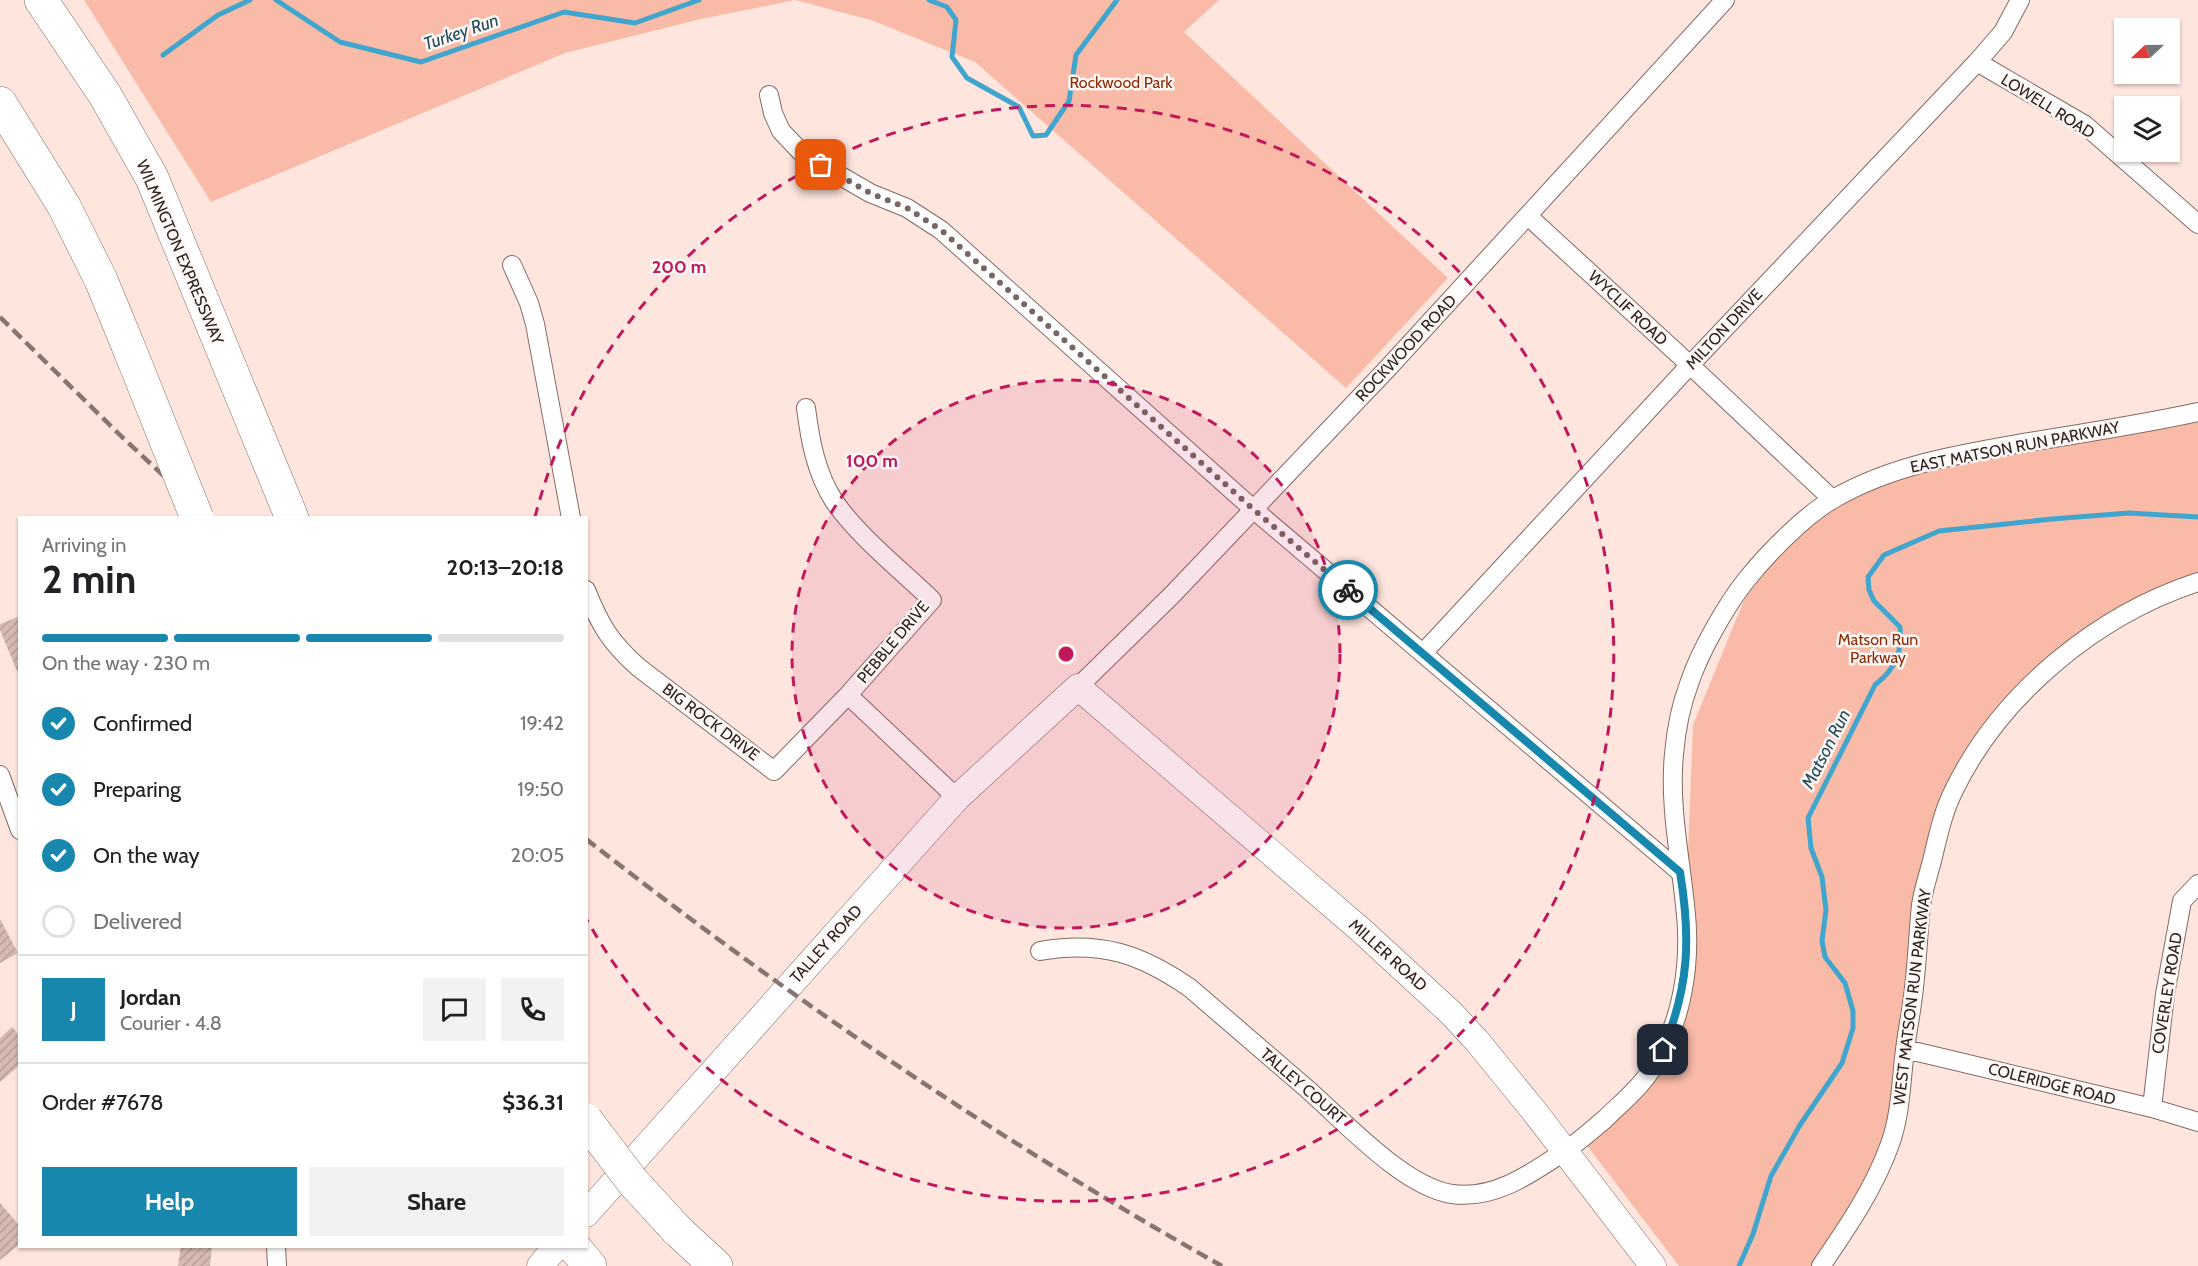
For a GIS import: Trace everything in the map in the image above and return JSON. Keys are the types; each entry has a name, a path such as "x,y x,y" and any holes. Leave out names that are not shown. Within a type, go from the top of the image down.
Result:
{"highway":[{"name":"WILMINGTON EXPRESSWAY","path":"41,0 105,95 152,178 289,510"},
{"path":"0,103 64,206 101,280 196,516"},
{"path":"588,1123 633,1182 677,1230 716,1266"},
{"path":"575,1248 590,1266"}],"street":[{"name":"ROCKWOOD ROAD","path":"1078,687 1172,595 1388,368 1725,0"},
{"name":"MILTON DRIVE","path":"1423,653 1690,364 1977,62 2003,32 2020,0"},
{"name":"LOWELL ROAD","path":"1977,62 2085,125 2198,224"},
{"path":"769,95 773,113 781,131 802,154 870,193 907,208 941,230 1253,509 1680,872"},
{"name":"WYCLIF ROAD","path":"1528,216 1690,364 1832,499"},
{"path":"512,265 530,303 535,324 571,516"},
{"name":"PEBBLE DRIVE","path":"806,408 814,456 822,478 834,500 853,523 932,600 848,695 957,798"},
{"name":"EAST MATSON RUN PARKWAY","path":"1565,1151 1582,1139 1635,1091 1650,1072 1663,1050 1680,1004 1687,962 1686,907 1680,872 1674,754 1688,684 1716,629 1745,581 1786,538 1832,499 1898,469 1935,460 2198,412"},
{"name":"WEST MATSON RUN PARKWAY","path":"1821,1266 1843,1234 1871,1185 1891,1143 1901,1092 1921,902 1943,817 1954,789 1972,756 1992,726 2046,669 2111,622 2198,582"},
{"name":"BIG ROCK DRIVE","path":"588,595 603,630 619,650 774,771 848,695"},
{"name":"TALLEY ROAD","path":"588,1212 957,798 1078,687"},
{"name":"MILLER ROAD","path":"1078,687 1353,923 1451,1013 1498,1065 1653,1266"},
{"path":"0,775 18,824"},
{"name":"COVERLEY ROAD","path":"2152,1108 2165,994 2182,902 2198,884"},
{"name":"TALLEY COURT","path":"1040,951 1075,947 1112,950 1132,955 1168,973 1190,988 1384,1157 1413,1178 1437,1190 1452,1194 1469,1194 1503,1188 1520,1180 1565,1151"},
{"name":"COLERIDGE ROAD","path":"1905,1049 2152,1108 2198,1122"},
{"path":"276,1248 277,1266"},
{"path":"540,1266 555,1248"}],"green space":[{"path":"84,0 795,0 701,19 565,53 211,202"},
{"name":"Rockwood Park","path":"795,0 1219,0 1184,32 1448,278 1346,388 975,62 871,20"},
{"name":"Matson Run Parkway","path":"2198,412 2198,586 2146,604 2022,693 1943,817 1891,1143 1819,1266 1679,1266 1582,1139 1634,1091 1680,1004 1693,725 1758,566 1832,499 1935,460"}],"building":[{"path":"18,617 18,674 0,630 0,624"},
{"path":"0,919 18,953 0,963"},
{"path":"12,1027 18,1034 18,1067 0,1082 0,1038"},
{"path":"0,1203 18,1224 18,1246 0,1260"},
{"path":"181,1248 212,1248 210,1266 178,1266"}],"waterway":[{"name":"Turkey Run","path":"163,55 218,15 250,0"},
{"name":"Turkey Run","path":"276,0 340,42 421,62 564,12 635,23 699,0"},
{"name":"Turkey Run","path":"929,0 947,7 956,20 952,57 967,78 1019,107 1033,136 1046,135 1069,101 1076,55 1117,0"},
{"name":"Matson Run","path":"1739,1266 1753,1234 1771,1176 1800,1125 1842,1063 1853,1028 1853,1011 1845,983 1825,957 1822,941 1826,910 1822,877 1811,848 1808,818 1875,685 1888,673 1899,653 1900,627 1874,601 1869,590 1868,577 1884,555 1939,531 2129,513 2198,517"}],"railway":[{"path":"0,317 122,437 207,516"},
{"path":"588,841 739,954 896,1064 1057,1169 1222,1266"}],"way so far":[{"path":"821,165 870,193 924,217 941,230 1253,509 1348,590"}],"route":[{"path":"1348,590 1680,872 1686,907 1687,962 1680,1004 1663,1050"}]}
